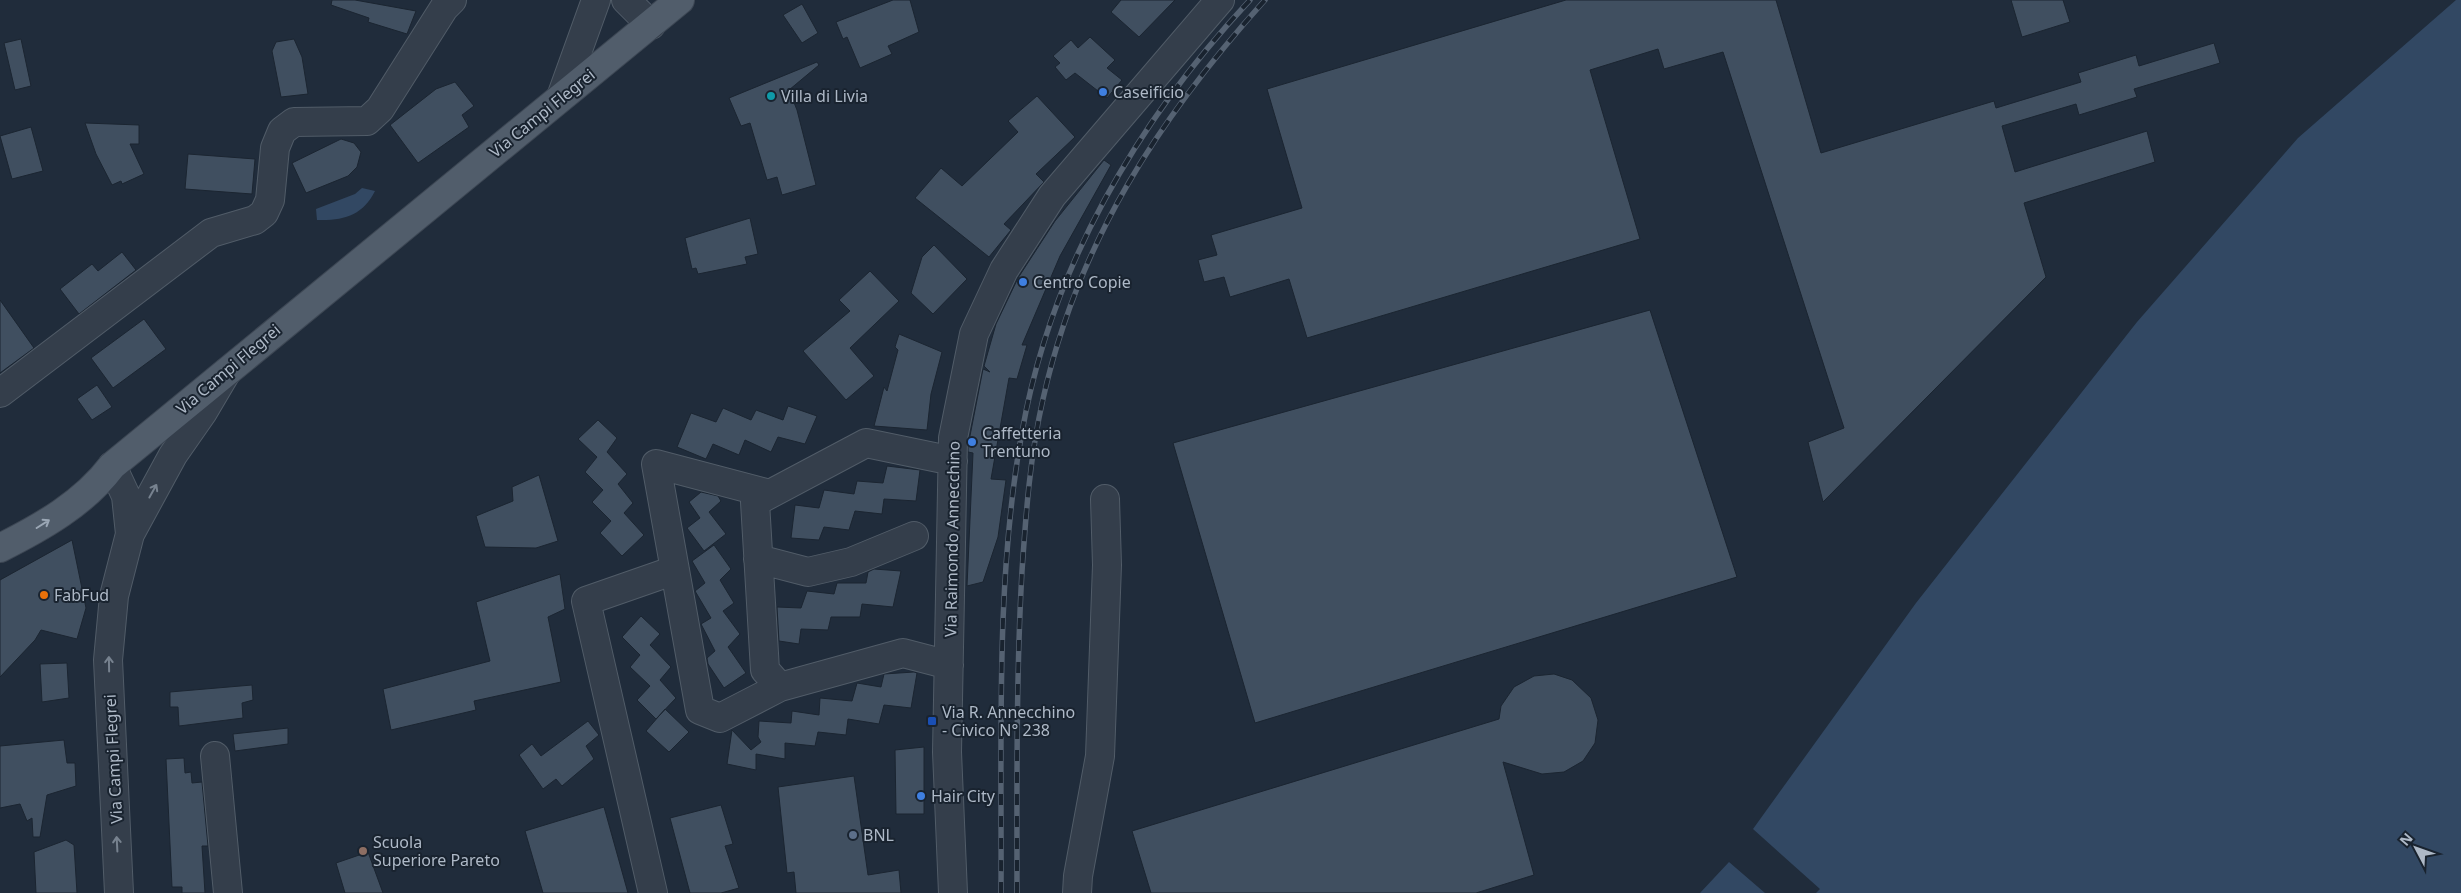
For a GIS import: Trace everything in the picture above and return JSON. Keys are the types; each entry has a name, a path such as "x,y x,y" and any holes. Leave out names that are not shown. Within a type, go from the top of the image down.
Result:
{"main road":[{"name":"Via Campi Flegrei","path":"112,466 229,368 680,0"},
{"path":"0,528 86,475 112,466"},
{"path":"0,548 41,526 75,504 97,486 112,466"}],"street":[{"path":"0,393 211,233 255,220 264,213 270,200 274,148 282,131 294,122 367,121 380,110 444,8 452,0"},
{"path":"561,97 596,0"},
{"path":"626,0 651,25"},
{"name":"Via Raimondo Annecchino","path":"953,893 947,752 952,461 953,438 974,334 1004,270 1052,196 1220,0"},
{"path":"130,534 173,455 204,412 229,368"},
{"path":"780,686 765,670 755,502 866,443 952,461"},
{"path":"770,494 656,464 700,710 720,718 780,686 903,653 949,665"},
{"name":"Via Campi Flegrei","path":"112,466 126,496 130,534 114,596 108,660 119,893"},
{"path":"1077,893 1078,876 1100,756 1107,565 1104,499"},
{"path":"758,559 808,572 851,562 914,536"},
{"path":"653,893 586,600 675,570"},
{"path":"215,756 228,893"}],"water":[{"path":"2456,0 2461,0 2461,893 1816,893 1820,889 1753,829 1916,603 2137,322 2298,138"},
{"path":"362,188 375,191 365,206 358,211 344,218 317,220 316,209 355,194"},
{"path":"1729,862 1765,893 1700,893"}],"building":[{"path":"332,0 355,0 416,11 407,34 368,22 369,18 331,5"},
{"path":"893,0 910,0 919,32 888,46 892,54 860,68 847,37 843,39 836,22"},
{"path":"1121,0 1175,0 1139,37 1111,12"},
{"path":"1566,0 1776,0 1821,153 1994,101 1996,108 2081,82 2078,73 2136,55 2139,66 2214,43 2220,63 2134,89 2137,97 2079,115 2076,104 2002,126 2015,172 2147,131 2155,162 2024,203 2046,277 1823,502 1808,442 1844,428 1723,52 1664,69 1658,49 1590,70 1640,239 1307,338 1289,279 1230,297 1224,277 1204,282 1198,260 1217,255 1211,235 1302,208 1267,89"},
{"path":"2011,0 2063,0 2070,22 2022,37"},
{"path":"802,4 818,33 802,43 783,15"},
{"path":"1090,37 1115,60 1107,68 1122,80 1107,98 1075,73 1066,80 1055,67 1060,63 1053,56 1071,40 1078,48"},
{"path":"21,39 31,86 15,90 4,43"},
{"path":"294,39 302,57 308,94 281,97 272,51 276,42"},
{"path":"817,62 819,65 789,90 797,110 816,185 782,195 777,177 767,180 750,123 741,126 729,98"},
{"path":"455,82 474,106 462,115 469,127 418,163 390,125 436,89"},
{"path":"1037,96 1075,137 1036,174 1044,182 1004,224 1011,230 989,257 915,198 941,168 962,186 1018,132 1008,121"},
{"path":"85,123 139,125 139,144 130,144 144,174 122,184 121,181 112,185 96,154"},
{"path":"31,127 43,171 12,179 0,136"},
{"path":"341,139 354,143 361,152 357,167 348,176 306,193 292,163"},
{"path":"188,154 255,159 252,194 185,189"},
{"path":"1104,160 1111,165 1060,256 1022,345 1027,345 1017,379 1009,378 991,479 1006,480 998,537 983,582 967,586 973,453 968,452 968,446 983,369 990,372 984,366 996,324 1018,278 1055,221"},
{"path":"750,218 758,254 745,257 747,264 698,274 696,268 692,269 685,238"},
{"path":"934,245 967,279 933,314 911,293 922,257"},
{"path":"122,252 136,270 79,314 60,289 92,264 98,271"},
{"path":"870,271 899,301 850,348 874,376 846,400 803,351 850,311 839,300"},
{"path":"0,300 34,348 0,373"},
{"path":"1650,310 1737,577 1255,723 1173,443"},
{"path":"144,319 166,349 113,388 91,358"},
{"path":"899,334 942,352 931,394 927,430 874,426 884,387 887,391 898,350 895,347"},
{"path":"97,385 112,407 92,420 77,399"},
{"path":"788,406 817,416 805,444 778,437 771,452 745,440 739,455 713,444 706,459 677,447 691,413 716,422 723,408 751,420 756,410 783,420"},
{"path":"598,420 617,438 607,452 627,474 618,484 633,503 624,513 644,535 622,556 600,533 611,521 592,502 603,490 585,472 597,457 578,439"},
{"path":"887,466 920,470 916,501 884,499 882,514 855,511 849,530 824,527 819,540 791,538 795,505 819,508 824,490 854,494 857,481 883,483"},
{"path":"539,475 558,541 536,548 485,547 476,516 513,501 512,487"},
{"path":"701,492 718,496 721,501 709,512 726,534 704,551 687,528 700,518 689,502"},
{"path":"72,540 86,608 77,639 41,630 35,640 0,677 0,580"},
{"path":"714,545 731,569 720,580 734,603 723,611 740,634 728,647 746,673 724,688 708,664 707,658 715,651 701,624 711,618 695,591 705,583 692,561"},
{"path":"874,569 901,571 893,607 862,604 860,617 831,617 828,630 801,629 799,644 779,641 777,607 801,608 807,591 834,594 837,583 866,583 868,572"},
{"path":"560,574 565,609 548,617 561,682 474,701 476,710 391,730 383,689 490,661 476,602"},
{"path":"641,616 660,634 650,645 671,667 660,680 676,698 656,719 637,700 650,686 630,667 640,655 622,637"},
{"path":"67,663 69,698 42,702 40,664"},
{"path":"917,673 911,708 884,705 879,724 848,719 846,735 818,732 815,746 785,743 785,759 756,754 756,770 727,764 732,730 751,750 761,742 758,737 759,721 791,723 792,711 819,715 820,698 852,701 857,683 881,687 884,674"},
{"path":"1554,674 1572,680 1591,698 1598,720 1595,743 1583,761 1564,772 1542,774 1503,762 1534,875 1476,893 1151,893 1132,831 1499,719 1501,706 1514,687 1534,676"},
{"path":"252,685 253,700 242,703 243,718 179,726 178,707 170,707 170,692"},
{"path":"665,709 689,732 669,752 646,731"},
{"path":"588,721 599,735 586,746 594,759 562,786 556,779 543,789 519,755 532,744 541,756"},
{"path":"288,728 288,744 235,751 233,734"},
{"path":"64,740 67,763 75,763 76,786 47,795 40,837 33,837 32,818 27,821 20,804 0,808 0,746"},
{"path":"924,747 924,814 896,814 895,750"},
{"path":"184,758 185,773 191,772 192,783 202,782 208,846 202,846 205,893 182,893 182,887 172,887 166,759"},
{"path":"854,776 868,875 899,870 901,893 796,893 794,872 787,873 778,787"},
{"path":"721,805 733,844 725,846 739,888 721,893 690,893 670,818"},
{"path":"604,807 628,893 543,893 525,831"},
{"path":"66,840 74,845 77,893 36,893 34,852"},
{"path":"368,852 383,893 345,893 336,863"}],"railway":[{"path":"1001,893 1001,720 1007,545 1013,488 1022,432 1035,371 1054,312 1077,255 1104,200 1136,147 1171,95 1250,0"},
{"path":"1017,893 1018,692 1025,527 1029,484 1039,420 1058,342 1078,287 1101,235 1127,185 1157,137 1191,90 1226,45 1265,0"}],"place":[{"name":"Caseificio","path":"1103,92"},
{"name":"Villa di Livia","path":"771,96"},
{"name":"Centro Copie","path":"1023,282"},
{"name":"Caffetteria Trentuno","path":"972,442"},
{"name":"FabFud","path":"44,595"},
{"name":"Via R. Annecchino - Civico N° 238","path":"932,721"},
{"name":"Hair City","path":"921,796"},
{"name":"BNL","path":"853,835"},
{"name":"Scuola Superiore Pareto","path":"363,851"}]}
